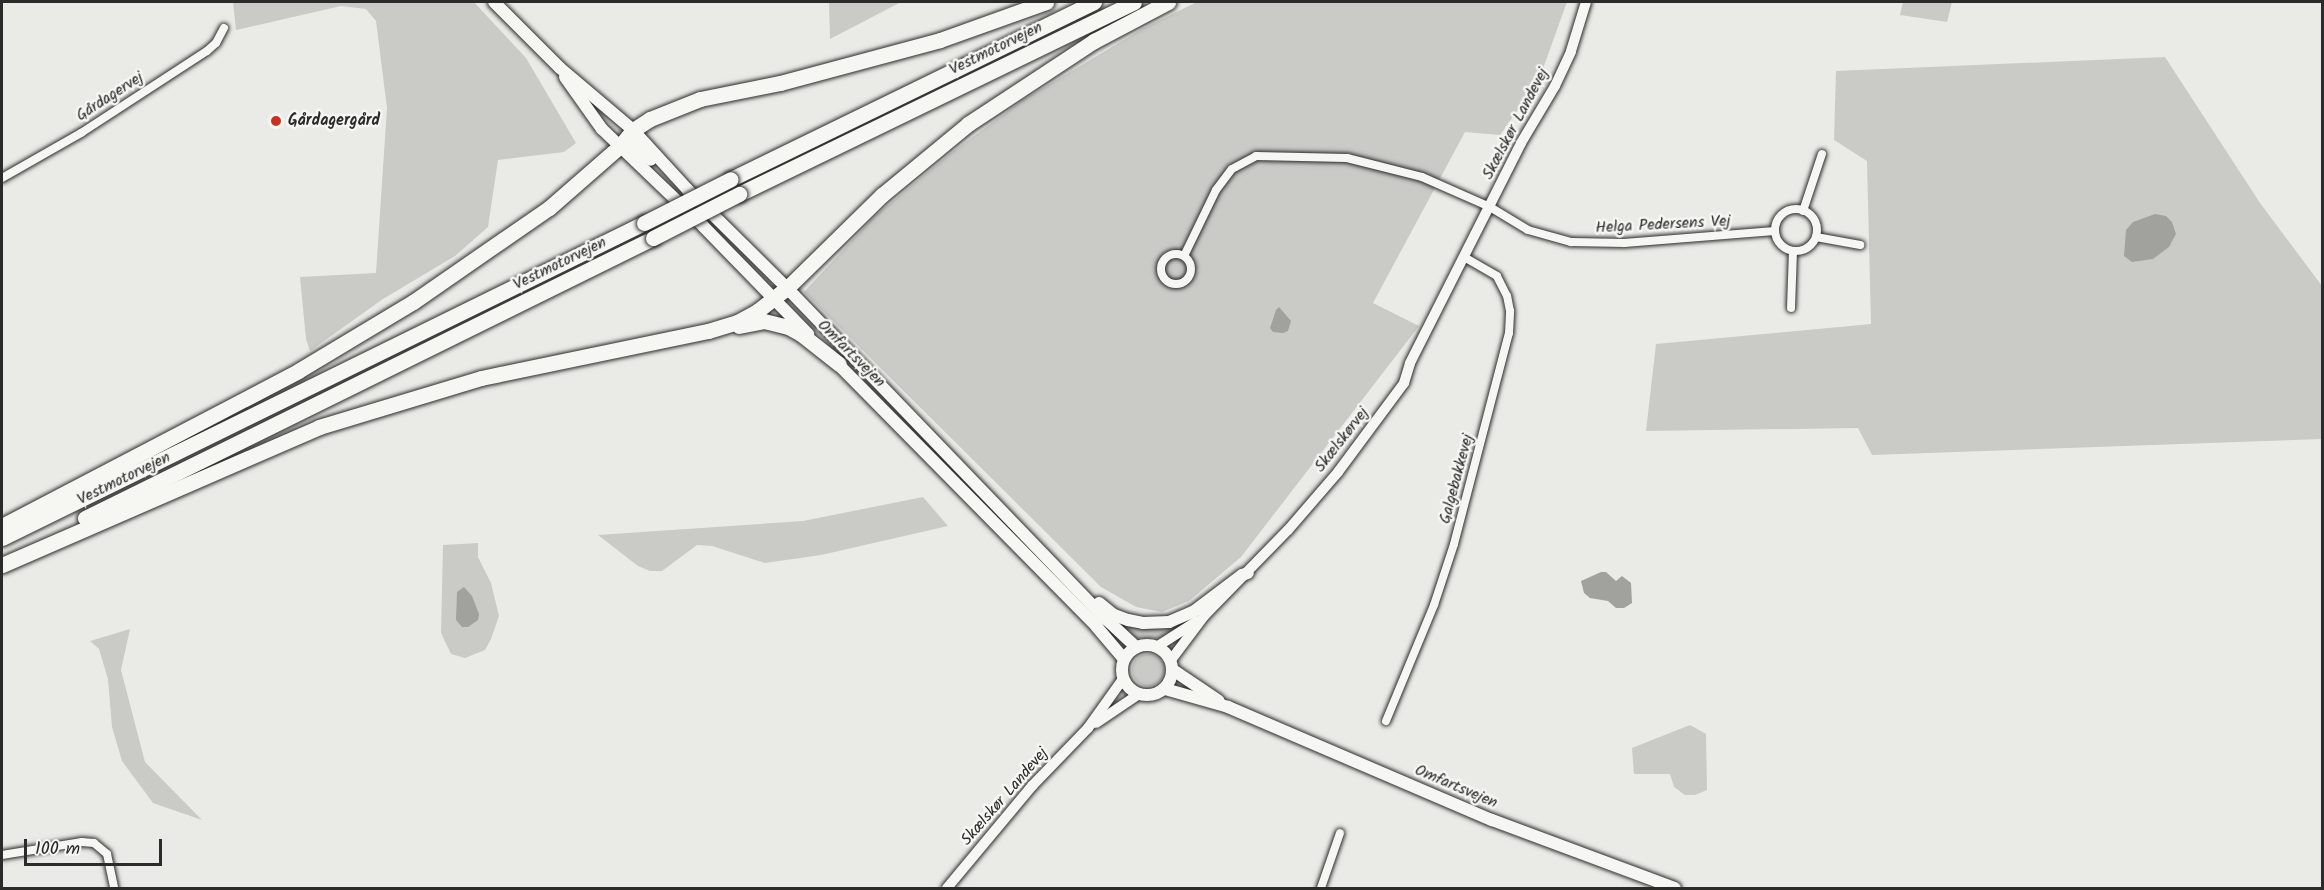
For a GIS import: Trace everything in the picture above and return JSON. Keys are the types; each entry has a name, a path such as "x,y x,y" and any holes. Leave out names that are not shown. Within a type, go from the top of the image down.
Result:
{"highway":[{"path":"2,526 298,371 403,309 549,208 620,146 633,130 672,108 700,99 850,65 940,40 1046,2"},
{"name":"Vestmotorvejen","path":"2,538 1094,2"},
{"name":"Vestmotorvejen","path":"2,558 1134,2"},
{"path":"2,565 319,427 480,378 708,331 737,322 773,300 787,288 882,195 968,124 1094,41 1168,2"},
{"path":"651,343 706,337 752,322 776,322 801,334 839,364"}],"main road":[{"name":"Omfartsvejen","path":"494,2 560,68 633,130 687,189 787,288 1106,619 1137,647"},
{"name":"Omfartsvejen","path":"560,68 580,101 620,146 703,225 773,300 839,364 1088,618 1124,659"},
{"path":"620,146 634,147 641,151 687,189"},
{"path":"703,225 764,282 787,288"},
{"path":"1052,562 1114,615 1143,623 1169,622 1187,615 1248,573"},
{"path":"1158,646 1172,665 1165,689 1152,695 1139,694 1132,691 1123,679 1124,659 1137,647 1158,646"},
{"name":"Omfartsvejen","path":"1172,665 1228,706"},
{"name":"Omfartsvejen","path":"1165,689 1228,706 1492,820 1675,888"}],"street":[{"name":"Skælskør Landevej","path":"1464,256 1521,143 1563,69 1586,2"},
{"name":"Gårdagervej","path":"2,178 81,133 207,51 216,43 224,28"},
{"path":"1803,211 1822,154"},
{"name":"Helga Pedersens Vej","path":"1184,256 1216,190 1233,170 1256,156 1347,158 1422,177 1490,207 1528,230 1571,242 1625,243 1774,231"},
{"path":"1793,209 1803,211 1814,219 1816,237 1807,248 1793,251 1780,245 1774,231 1776,221 1783,213 1793,209"},
{"path":"1816,237 1860,245"},
{"path":"1791,308 1793,251"},
{"path":"1172,255 1184,256 1191,266 1189,278 1178,285 1166,282 1161,275 1162,262 1172,255"},
{"name":"Skælskørvej","path":"1158,646 1204,616 1248,573 1338,472 1404,383 1410,363 1464,256"},
{"name":"Galgebakkevej","path":"1386,721 1434,604 1454,544 1509,333 1510,311 1507,296 1497,276 1464,256"},
{"name":"Skælskørvej","path":"1172,665 1204,616"},
{"name":"Skælskør Landevej","path":"947,888 1032,786 1088,728 1123,679"},
{"name":"Skælskør Landevej","path":"1088,728 1139,694"},
{"path":"1321,888 1340,833"},
{"path":"2,855 82,842 94,843 107,854 114,888"}],"shaded area":[{"path":"233,2 474,2 526,58 576,143 564,152 498,160 488,227 455,256 383,299 310,351 306,339 300,277 376,273 387,108 376,21 366,9 341,6 236,30"},
{"path":"829,2 901,2 830,39"},
{"path":"1197,2 1567,2 1541,74 1527,97 1500,135 1465,132 1373,303 1419,326 1241,557 1189,601 1162,612 1136,607 1101,587 804,292 875,216 951,153 1023,100 1142,29"},
{"path":"1903,2 1952,2 1947,22 1900,15"},
{"path":"2165,57 2260,203 2322,286 2322,439 1872,455 1858,428 1646,431 1656,344 1871,324 1867,161 1834,140 1836,71"},
{"path":"2155,214 2166,216 2172,222 2176,234 2169,247 2153,259 2132,262 2124,256 2126,230 2133,222"},
{"path":"1279,307 1291,321 1288,331 1283,333 1273,332 1270,328"},
{"path":"923,497 948,526 821,555 765,563 712,546 697,545 662,571 650,571 638,566 598,535 803,521"},
{"path":"478,543 478,557 491,583 499,616 485,650 465,658 451,654 441,633 443,545"},
{"path":"1606,572 1616,581 1622,576 1631,583 1632,603 1624,608 1616,608 1608,601 1590,598 1584,593 1581,581"},
{"path":"464,587 472,596 479,614 478,620 468,627 462,627 456,620 457,592"},
{"path":"1112,617 1185,620 1187,624 1166,638 1137,638 1130,636"},
{"path":"130,629 121,670 145,762 202,820 153,803 122,761 112,727 108,679 99,649 90,641"},
{"path":"1148,654 1160,658 1164,670 1160,682 1148,686 1136,682 1132,670 1136,658"},
{"path":"1690,725 1706,734 1707,790 1695,795 1685,795 1674,787 1670,774 1634,774 1632,748"}],"place":[{"name":"Gårdagergård","path":"276,121"}]}
